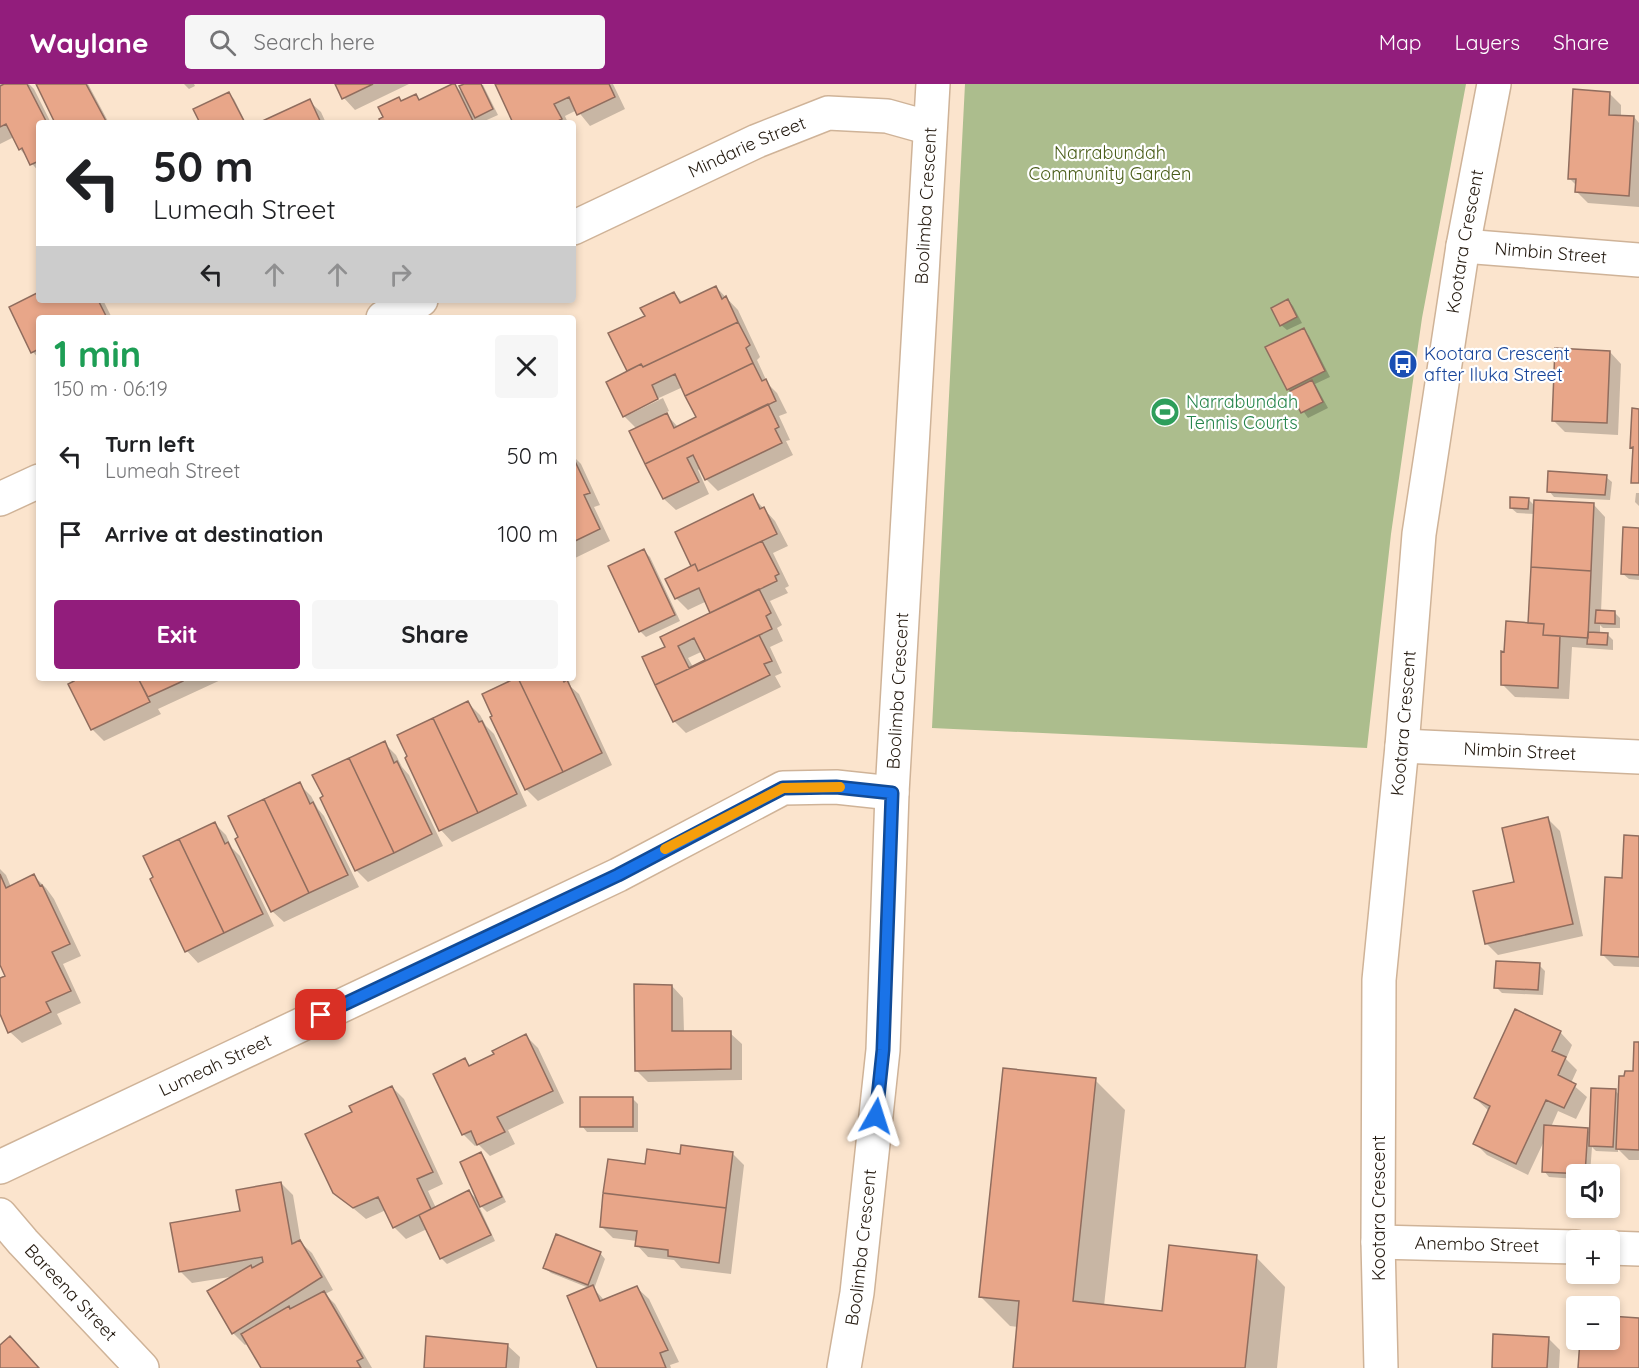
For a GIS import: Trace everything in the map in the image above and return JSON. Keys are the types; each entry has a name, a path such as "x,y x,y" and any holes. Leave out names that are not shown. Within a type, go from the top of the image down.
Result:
{"street":[{"name":"Boolimba Crescent","path":"844,1368 857,1293 883,1050 892,793 933,84"},
{"name":"Kootara Crescent","path":"1381,1368 1378,1242 1379,981 1402,746 1419,534 1463,246 1494,84"},
{"name":"Mindarie Street","path":"576,227 757,141 828,113 887,116 930,128"},
{"name":"Nimbin Street","path":"1463,246 1639,260"},
{"path":"388,315 414,303"},
{"path":"0,499 36,482"},
{"name":"Nimbin Street","path":"1402,746 1639,757"},
{"name":"Lumeah Street","path":"0,1167 618,875 783,788 836,787 892,793"},
{"name":"Bareena Street","path":"0,1215 142,1368"},
{"name":"Anembo Street","path":"1378,1242 1566,1247"},
{"path":"1620,1248 1639,1249"}],"green space":[{"name":"Narrabundah Community Garden","path":"965,84 1466,84 1422,318 1391,534 1367,748 932,728"}],"building":[{"path":"27,84 45,120 36,120 36,162 30,165 22,148 19,150 6,124 0,127 0,86"},
{"path":"36,84 86,84 105,120 54,120"},
{"path":"335,84 373,84 342,99"},
{"path":"455,84 473,120 379,119 383,117 378,107 399,97 401,101 416,94 419,100"},
{"path":"481,84 493,109 475,118 459,86"},
{"path":"495,84 609,84 615,97 577,115 569,97 554,104 562,119 560,120 512,120"},
{"path":"1573,89 1610,92 1609,115 1634,116 1629,196 1575,192 1576,179 1568,179"},
{"path":"229,92 243,120 198,120 193,109"},
{"path":"310,99 320,120 264,120"},
{"path":"716,286 722,299 726,296 738,322 643,367 641,364 627,371 608,333 645,316 640,308 674,292 680,303"},
{"path":"36,294 36,303 100,303 106,315 36,315 36,350 31,353 9,307"},
{"path":"1288,299 1297,317 1280,326 1271,308"},
{"path":"738,322 750,345 746,348 753,363 685,396 675,374 652,385 658,399 623,417 606,382 641,364 643,367"},
{"path":"1304,328 1325,371 1287,390 1265,347"},
{"path":"1555,348 1610,351 1607,423 1552,421"},
{"path":"753,363 762,381 766,379 776,401 645,464 629,431 667,413 674,428 696,417 685,396"},
{"path":"1312,380 1323,402 1301,413 1290,391"},
{"path":"768,404 779,427 775,429 782,443 705,480 693,455 687,458 699,482 663,499 645,464"},
{"path":"1632,408 1639,409 1639,483 1631,483"},
{"path":"576,463 590,493 584,495 600,529 576,541"},
{"path":"1548,471 1607,475 1605,495 1547,492"},
{"path":"753,494 760,509 764,507 777,534 698,571 695,564 691,566 675,532"},
{"path":"1510,497 1529,498 1528,509 1510,508"},
{"path":"1534,500 1594,503 1591,571 1531,567"},
{"path":"1623,527 1639,528 1639,575 1621,574"},
{"path":"762,541 779,574 775,576 777,581 710,613 699,588 675,599 665,579 695,564 698,571"},
{"path":"644,549 675,615 639,632 608,566"},
{"path":"1531,567 1591,571 1588,638 1543,635 1544,624 1528,623"},
{"path":"759,589 771,613 766,616 772,629 655,685 642,657 665,647 660,637","holes":["694,638 705,660 689,668 678,646"]},
{"path":"1596,610 1615,611 1615,624 1595,623"},
{"path":"1506,621 1544,624 1543,635 1560,636 1558,688 1501,685 1501,651 1504,652"},
{"path":"1588,632 1608,633 1607,645 1587,644"},
{"path":"759,635 772,661 764,664 770,675 673,722 655,685"},
{"path":"74,681 140,681 150,702 91,730 68,684"},
{"path":"140,681 183,681 148,697"},
{"path":"510,681 519,681 563,772 525,790 490,717 492,716 482,694"},
{"path":"519,681 567,681 602,753 563,772"},
{"path":"468,701 479,722 482,721 517,794 478,813 433,718"},
{"path":"433,718 478,813 439,831 405,758 407,756 397,735"},
{"path":"385,741 394,763 397,761 432,834 394,853 349,758"},
{"path":"349,758 394,853 355,871 320,798 323,796 312,775"},
{"path":"300,782 310,804 313,802 348,875 309,893 264,799"},
{"path":"264,799 309,893 271,912 235,839 238,837 228,816"},
{"path":"1548,817 1573,924 1485,944 1473,891 1514,882 1502,828"},
{"path":"215,822 225,844 228,842 263,914 224,933 179,839"},
{"path":"1624,835 1639,836 1639,957 1601,955 1605,877 1622,878"},
{"path":"179,839 224,933 185,952 150,879 153,877 143,856"},
{"path":"0,874 6,888 34,874 40,886 42,885 70,944 52,952 71,991 46,1002 51,1012 8,1033 0,1014 0,978 5,976 0,965"},
{"path":"1496,961 1540,963 1538,990 1494,988"},
{"path":"634,984 672,985 672,1031 731,1031 731,1069 635,1071"},
{"path":"1515,1009 1561,1031 1552,1051 1566,1057 1558,1075 1576,1084 1564,1108 1546,1100 1516,1164 1473,1144 1490,1106 1474,1098"},
{"path":"526,1034 553,1091 497,1117 505,1132 477,1145 471,1131 462,1135 433,1074 465,1058 469,1066 494,1054 492,1051"},
{"path":"1634,1042 1639,1042 1639,1150 1616,1149 1619,1076 1624,1076 1625,1071 1633,1071"},
{"path":"1003,1068 1096,1078 1073,1301 1162,1311 1169,1245 1257,1255 1245,1368 1013,1368 1019,1301 979,1297"},
{"path":"392,1086 433,1172 417,1179 431,1209 393,1228 378,1197 353,1208 333,1193 305,1134 352,1112 349,1106"},
{"path":"1591,1088 1616,1089 1613,1147 1589,1146"},
{"path":"580,1097 633,1097 633,1127 580,1127"},
{"path":"1544,1125 1588,1128 1586,1164 1566,1164 1566,1173 1542,1172"},
{"path":"681,1145 733,1152 726,1208 603,1193 608,1159 645,1164 647,1149 680,1154"},
{"path":"481,1152 502,1197 480,1207 460,1162"},
{"path":"281,1182 292,1244 300,1240 322,1277 232,1334 207,1291 251,1265 252,1268 263,1262 262,1257 179,1272 170,1223 240,1211 236,1190"},
{"path":"469,1190 491,1235 440,1259 419,1215"},
{"path":"603,1193 726,1208 719,1263 668,1256 668,1250 635,1246 637,1231 600,1227"},
{"path":"556,1234 601,1252 588,1285 543,1268"},
{"path":"593,1285 600,1301 637,1286 668,1350 660,1353 666,1368 597,1368 567,1296"},
{"path":"324,1291 363,1358 357,1361 361,1368 261,1368 241,1334 289,1306 290,1309"},
{"path":"1620,1317 1639,1318 1639,1368 1578,1368 1579,1350 1620,1350"},
{"path":"1493,1334 1549,1337 1547,1368 1492,1368"},
{"path":"10,1336 39,1368 0,1368 0,1345"},
{"path":"426,1336 508,1344 506,1368 424,1368"}],"slow traffic":[{"path":"665,849 783,788 840,787"}],"place":[{"name":"Kootara Crescent after Iluka Street","path":"1403,364"},
{"name":"Narrabundah Tennis Courts","path":"1165,412"}],"route":[{"path":"321,1015 618,875 783,788 836,787 892,793 883,1050 876,1116"}]}
